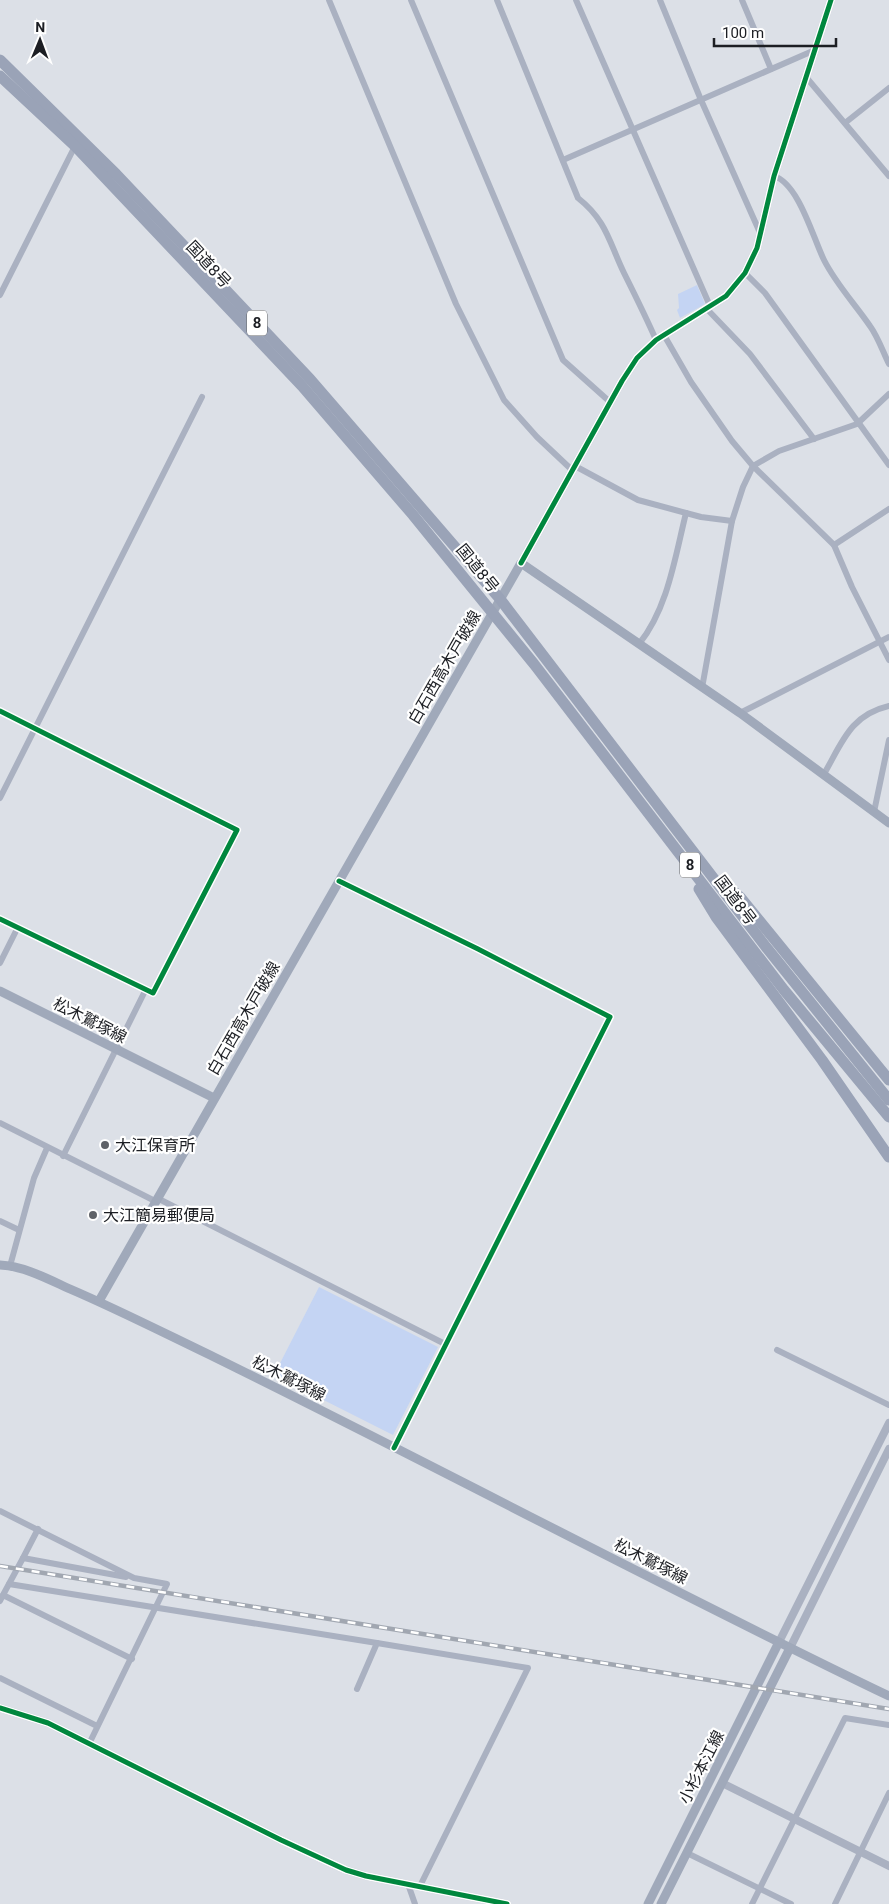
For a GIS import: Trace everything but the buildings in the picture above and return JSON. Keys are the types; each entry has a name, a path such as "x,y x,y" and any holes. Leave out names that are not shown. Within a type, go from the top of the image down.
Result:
{"highway":[{"name":"国道8号","path":"0,60 116,174 310,379 500,599 700,861 889,1100"},
{"name":"国道8号","path":"0,76 75,146 302,386 492,612 784,990 889,1117"},
{"path":"670,840 716,917 822,1060 889,1157"},
{"path":"700,861 740,897 889,1080"}],"main road":[{"name":"白石西高木戸破線","path":"214,1098 510,580 520,566"},
{"path":"520,566 740,713 889,822"},
{"name":"松木鷲塚線","path":"0,991 214,1098"},
{"path":"5,1266 43,1277 99,1301 214,1098"},
{"name":"松木鷲塚線","path":"99,1301 889,1696"},
{"name":"小杉本江線","path":"648,1904 779,1642"},
{"name":"小杉本江線","path":"661,1904 790,1648"}],"street":[{"path":"329,0 456,304 504,400 537,437 573,468 638,500 686,513 732,521"},
{"path":"411,0 563,360 610,402"},
{"path":"497,0 578,198 595,211 610,239 656,340"},
{"path":"576,0 708,307 750,354 814,439"},
{"path":"660,0 701,100 761,236"},
{"path":"742,0 771,69"},
{"path":"824,0 828,9"},
{"path":"520,566 610,402 638,358 656,340 726,296 745,273 761,236 774,176 831,0"},
{"path":"563,160 815,50"},
{"path":"806,77 889,176"},
{"path":"845,123 889,88"},
{"path":"0,295 75,146"},
{"path":"774,176 786,182 810,224 824,261 848,298 872,328 889,364"},
{"path":"745,273 765,293 857,424 889,465"},
{"path":"664,335 691,382 732,441 753,466 834,545 852,587 889,660"},
{"path":"702,688 732,521 743,487 753,466 779,451 857,424 889,394"},
{"path":"0,798 202,397"},
{"path":"834,545 889,510"},
{"path":"639,644 648,633 662,605 686,513"},
{"path":"740,713 889,637"},
{"path":"824,774 853,724 860,717 889,706"},
{"path":"0,711 237,830 153,993 0,919"},
{"path":"874,812 889,740"},
{"path":"339,882 478,949 610,1017 394,1448"},
{"path":"0,963 18,928"},
{"path":"63,1156 146,989"},
{"path":"0,1124 63,1156 156,1199 446,1344"},
{"path":"5,1266 19,1230 34,1178 47,1148"},
{"path":"0,1221 19,1230"},
{"path":"777,1350 889,1406"},
{"path":"779,1642 889,1423"},
{"path":"790,1648 889,1449"},
{"path":"0,1511 134,1578"},
{"path":"38,1529 1,1598 132,1659"},
{"path":"23,1558 167,1584 90,1744"},
{"path":"9,1584 528,1668 420,1886"},
{"path":"357,1689 377,1643"},
{"path":"0,1678 97,1726"},
{"path":"0,1708 48,1724 281,1840 346,1870 366,1876 508,1904"},
{"path":"752,1904 845,1718 889,1725"},
{"path":"722,1783 889,1866"},
{"path":"835,1904 859,1850 889,1793"},
{"path":"687,1853 791,1904"},
{"path":"408,1884 415,1904"}],"shaded area":[{"path":"697,285 705,304 680,318 677,310 679,308 678,294"},
{"path":"319,1287 438,1347 393,1435 274,1375"}],"railway":[{"path":"0,1566 889,1709"}],"cycle path":[{"path":"521,563 622,381 637,358 656,340 726,296 745,273 757,248 774,176 831,0"},
{"path":"0,711 237,830 153,993 0,919"},
{"path":"339,881 478,949 610,1017 394,1448"},
{"path":"0,1708 48,1723 281,1840 346,1870 366,1876 507,1904"}],"place":[{"name":"大江保育所","path":"105,1145"},
{"name":"大江簡易郵便局","path":"93,1215"}]}
